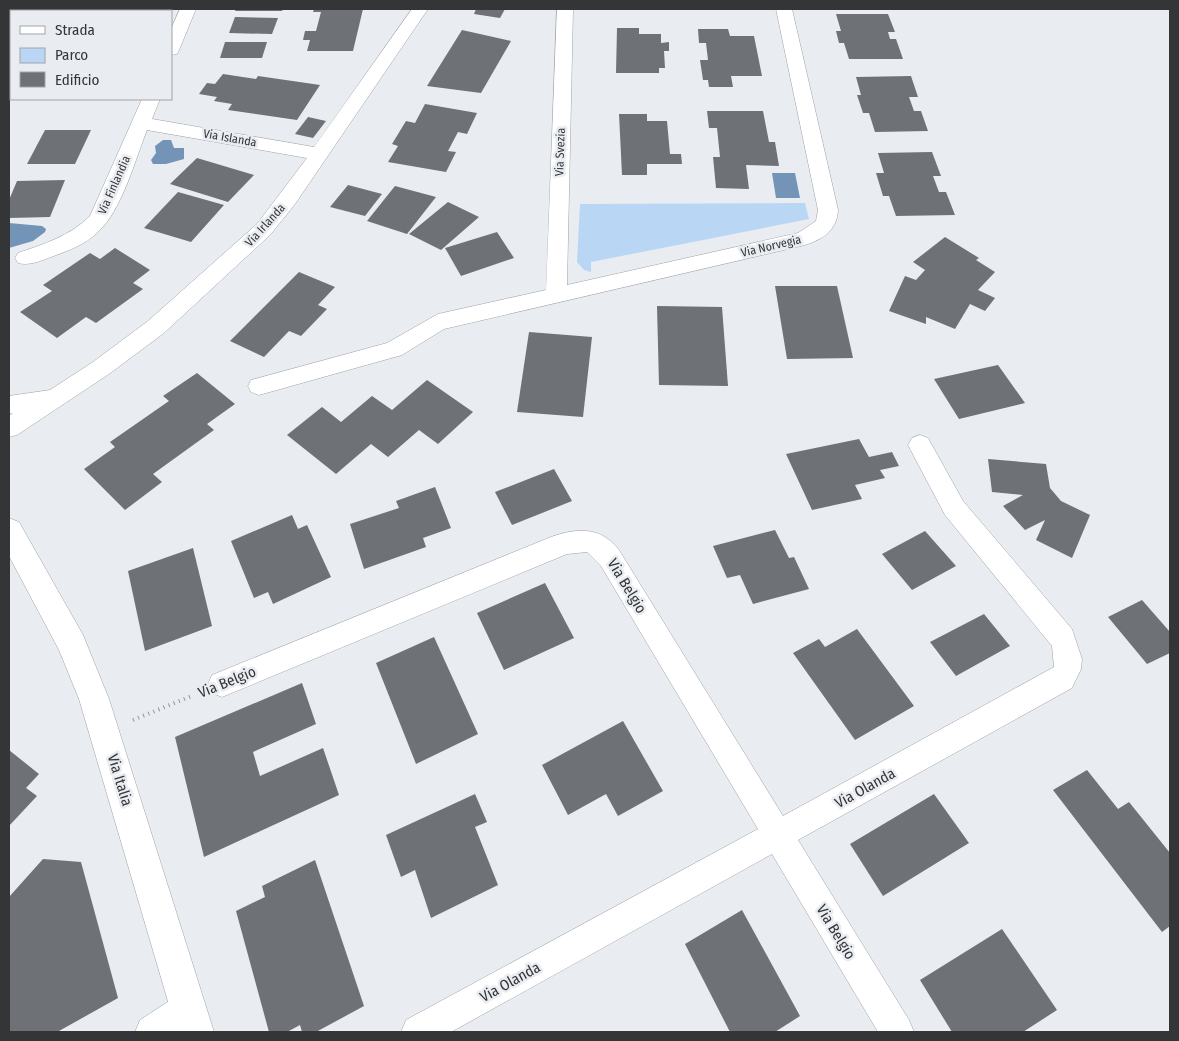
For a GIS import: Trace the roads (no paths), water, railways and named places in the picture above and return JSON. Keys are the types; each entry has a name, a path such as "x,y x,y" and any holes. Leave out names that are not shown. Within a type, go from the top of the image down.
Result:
{"street":[{"path":"172,48 188,9"},
{"name":"Via Irlanda","path":"9,428 106,365 156,327 245,248 277,214 420,9"},
{"name":"Via Svezia","path":"556,296 564,9"},
{"name":"Via Norvegia","path":"259,386 394,349 438,322 801,239 823,228 828,218 828,210 784,9"},
{"name":"Via Finlandia","path":"25,258 72,240 95,225 104,211 151,100"},
{"name":"Via Islanda","path":"141,123 319,154"},
{"name":"Via Irlanda","path":"9,405 61,394"},
{"name":"Via Olanda","path":"418,1032 1062,679 1068,668 1069,660 1062,638 954,508 920,445"},
{"name":"Via Italia","path":"10,536 49,600 72,645 105,731 193,1020"},
{"name":"Via Belgio","path":"222,684 560,545 573,541 588,540 601,546 897,1032"},
{"path":"152,1032 193,1020"}]}
